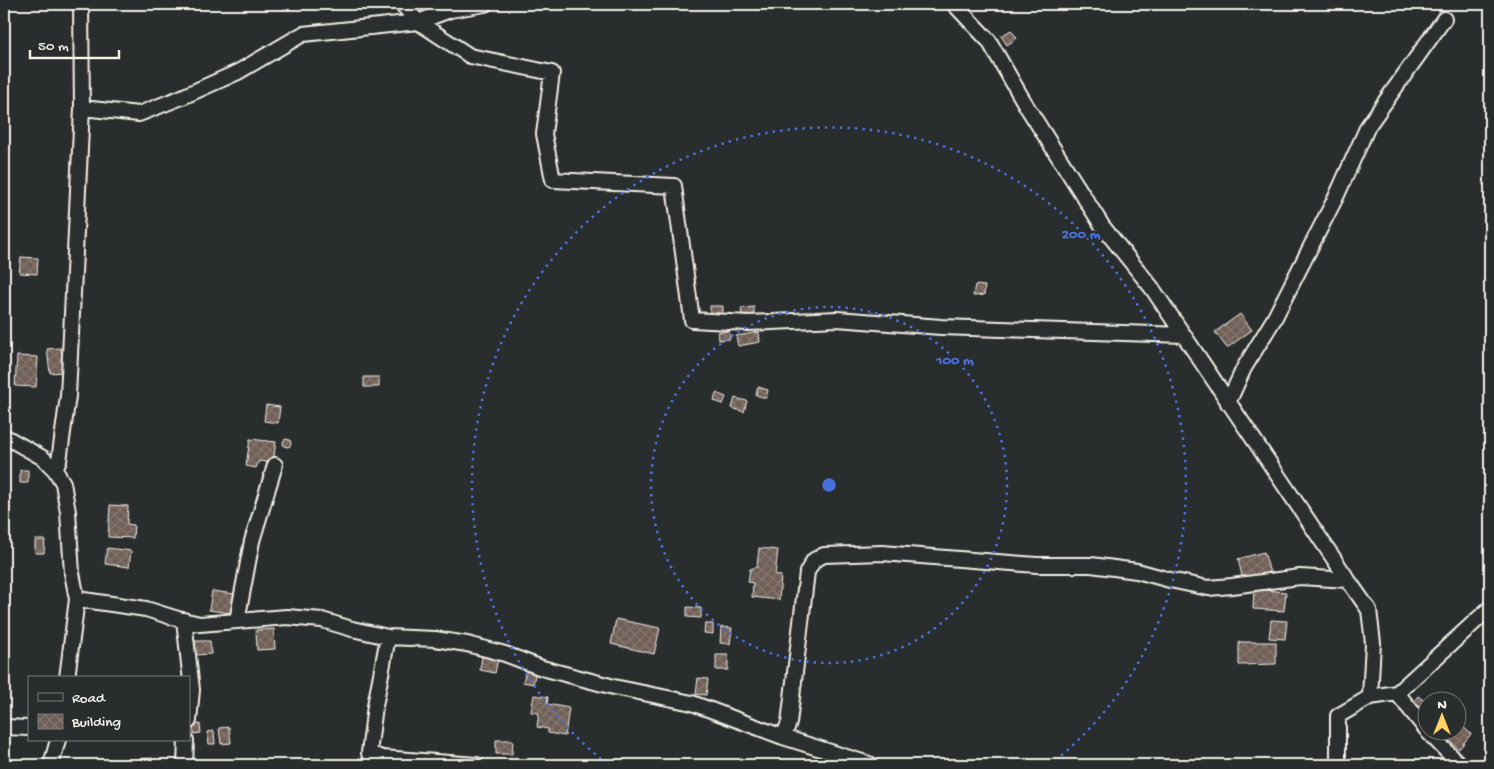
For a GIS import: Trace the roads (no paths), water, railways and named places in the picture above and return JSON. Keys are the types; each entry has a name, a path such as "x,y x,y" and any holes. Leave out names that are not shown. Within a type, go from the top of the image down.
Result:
{"street":[{"path":"55,470 59,461 68,396 82,108 81,4"},
{"path":"402,4 418,22 470,56 552,73 544,134 553,180 674,186 692,320 748,323 837,320 941,327 1184,335"},
{"path":"82,108 139,114 182,98 238,72 303,34 418,22 450,10 485,4"},
{"path":"954,4 989,41 1027,106 1103,227 1152,288 1369,610 1373,643 1370,697"},
{"path":"1228,403 1244,368 1274,320 1336,197 1368,126 1444,19"},
{"path":"4,436 43,458 55,470 63,483 72,573 77,599 67,676"},
{"path":"237,621 252,541 276,465"},
{"path":"783,737 789,723 807,572 814,560 824,555 882,553 1037,565 1091,564 1137,571 1208,588 1300,577 1348,580"},
{"path":"77,599 146,609 200,624 287,617 322,620 352,629 388,636 436,639 467,644 614,688 692,704 783,737 869,765"},
{"path":"1338,765 1338,716 1370,697 1397,693 1490,608"},
{"path":"184,620 192,690 190,711"},
{"path":"388,636 375,706 369,753 382,758 477,765"},
{"path":"1397,693 1416,716"},
{"path":"4,727 28,728"},
{"path":"51,765 57,742"},
{"path":"185,765 186,742"},
{"path":"1438,742 1460,765"}]}
